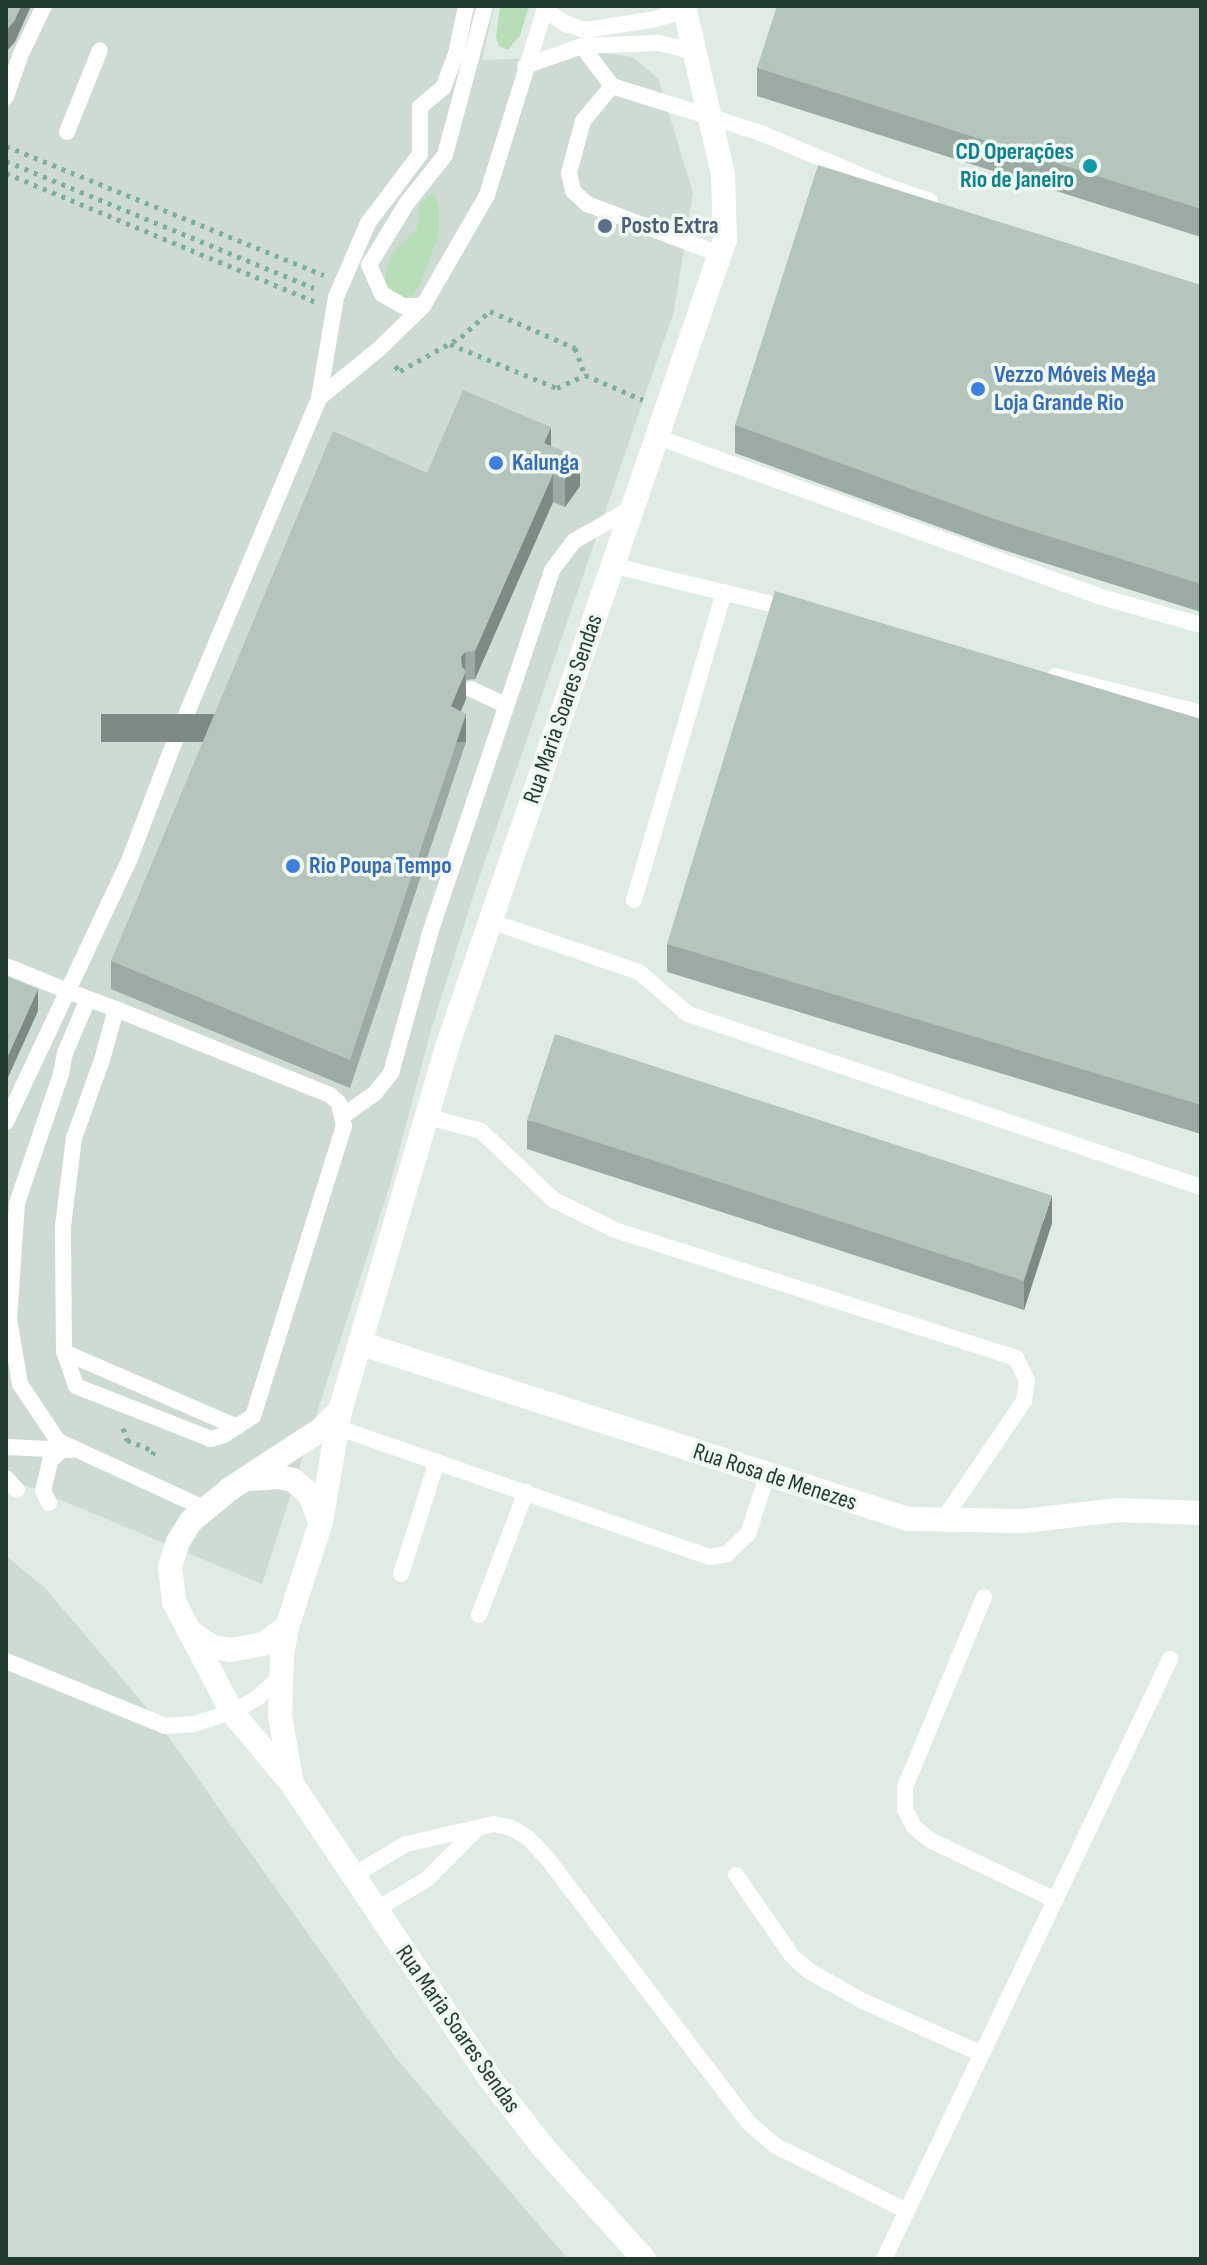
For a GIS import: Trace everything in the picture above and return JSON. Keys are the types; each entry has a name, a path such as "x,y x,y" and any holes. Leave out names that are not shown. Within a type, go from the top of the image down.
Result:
{"main road":[{"name":"Rua Maria Soares Sendas","path":"292,1784 280,1716 280,1677 287,1627 321,1522 340,1420 447,1047 611,565 721,255 726,197 711,117 684,8"},
{"name":"Rua Rosa de Menezes","path":"362,1344 908,1519 1023,1521 1118,1510 1201,1513"},
{"name":"Rua Maria Soares Sendas","path":"340,1420 204,1508 185,1529 170,1567 174,1602 232,1712 292,1784 508,2102 543,2147 644,2259"},
{"path":"243,1480 272,1476 293,1480 310,1495 321,1522"},
{"path":"185,1627 206,1645 231,1650 263,1644 287,1627"}],"lane":[{"path":"6,97 26,42 44,6"},
{"path":"6,1122 70,992 130,858 170,753 319,398 337,299 368,223 420,154 420,107 434,100 443,88 456,54 466,6"},
{"path":"423,306 403,306 382,294 369,265 407,203 445,155 485,6"},
{"path":"319,398 380,348 423,306 487,195 525,66 546,8 566,24 586,30 656,19 684,8"},
{"path":"525,66 582,46 659,43 694,52"},
{"path":"582,46 612,86 761,133 881,184 954,209"},
{"path":"67,132 100,50"},
{"path":"612,86 583,121 569,173 573,191 587,204 721,255"},
{"path":"657,437 1098,596 1201,625"},
{"path":"344,1115 375,1093 391,1073 430,933 552,570 574,541 632,508"},
{"path":"611,565 816,616"},
{"path":"634,900 724,592"},
{"path":"1032,670 1201,713"},
{"path":"471,689 505,705"},
{"path":"490,921 639,972 688,1014 1201,1187"},
{"path":"6,966 116,1009 330,1095 339,1103 344,1126 253,1416 211,1439 76,1386 64,1352 63,1226 74,1138 102,1060 116,1009"},
{"path":"88,999 65,1053 17,1203 9,1319 20,1384 58,1441 68,1450 204,1508"},
{"path":"428,1117 481,1131 554,1200 615,1230 1016,1358 1027,1381 1024,1401 943,1520"},
{"path":"64,1352 237,1427"},
{"path":"340,1420 437,1462 710,1557 727,1554 748,1534 767,1476"},
{"path":"6,1447 68,1450"},
{"path":"49,1503 43,1490 50,1461 68,1450"},
{"path":"401,1574 437,1462"},
{"path":"479,1615 526,1492"},
{"path":"984,1597 905,1787 905,1809 914,1827 930,1840 1055,1900"},
{"path":"884,2259 1170,1659"},
{"path":"6,1661 142,1720 165,1726 194,1724 232,1712 257,1698 280,1677"},
{"path":"352,1876 406,1844 475,1831 494,1824 512,1828 528,1838 723,2092 774,2145 907,2211"},
{"path":"375,1910 427,1879 475,1831"},
{"path":"736,1875 792,1956 809,1971 863,2001 982,2054"}],"path":[{"path":"6,146 333,279 337,299"},
{"path":"6,161 337,299"},
{"path":"6,173 328,307 337,299"},
{"path":"380,348 400,371 449,344 490,311 575,348 585,375 666,411"},
{"path":"449,344 557,388 585,375"},
{"path":"125,1407 123,1431 127,1440 154,1451 140,1480"}],"shaded area":[{"path":"6,6 494,6 482,60 566,57 595,52 632,57 658,78 693,193 674,311 476,887 431,1030 390,1185 262,1584 6,1477"},
{"path":"6,1556 45,1588 153,1715 396,2058 568,2259 6,2259"}],"green space":[{"path":"500,6 529,6 520,35 508,50 499,46 496,37"},
{"path":"434,193 439,207 439,234 419,286 413,295 403,299 389,291 384,283 388,263 392,254 417,228 420,202"}],"building":[{"path":"6,6 21,6 6,31"},
{"name":"CD Operações Rio de Janeiro","path":"777,6 1201,6 1201,209 757,68"},
{"name":"Vezzo Móveis Mega Loja Grande Rio","path":"818,165 1201,285 1201,584 994,519 735,425"},
{"name":"Rio Poupa Tempo","path":"463,390 551,427 544,443 580,458 565,479 553,474 475,651 465,652 461,657 462,667 466,671 451,706 466,714 350,1060 111,961 333,431 427,473"},
{"path":"775,591 1201,719 1201,1105 667,944"},
{"path":"6,976 38,989 6,1060"},
{"path":"555,1034 1051,1195 1024,1281 527,1120"}],"place":[{"name":"CD Operações Rio de Janeiro","path":"1090,166"},
{"name":"Posto Extra","path":"605,226"},
{"name":"Vezzo Móveis Mega Loja Grande Rio","path":"978,389"},
{"name":"Kalunga","path":"496,463"},
{"name":"Rio Poupa Tempo","path":"293,866"}]}
